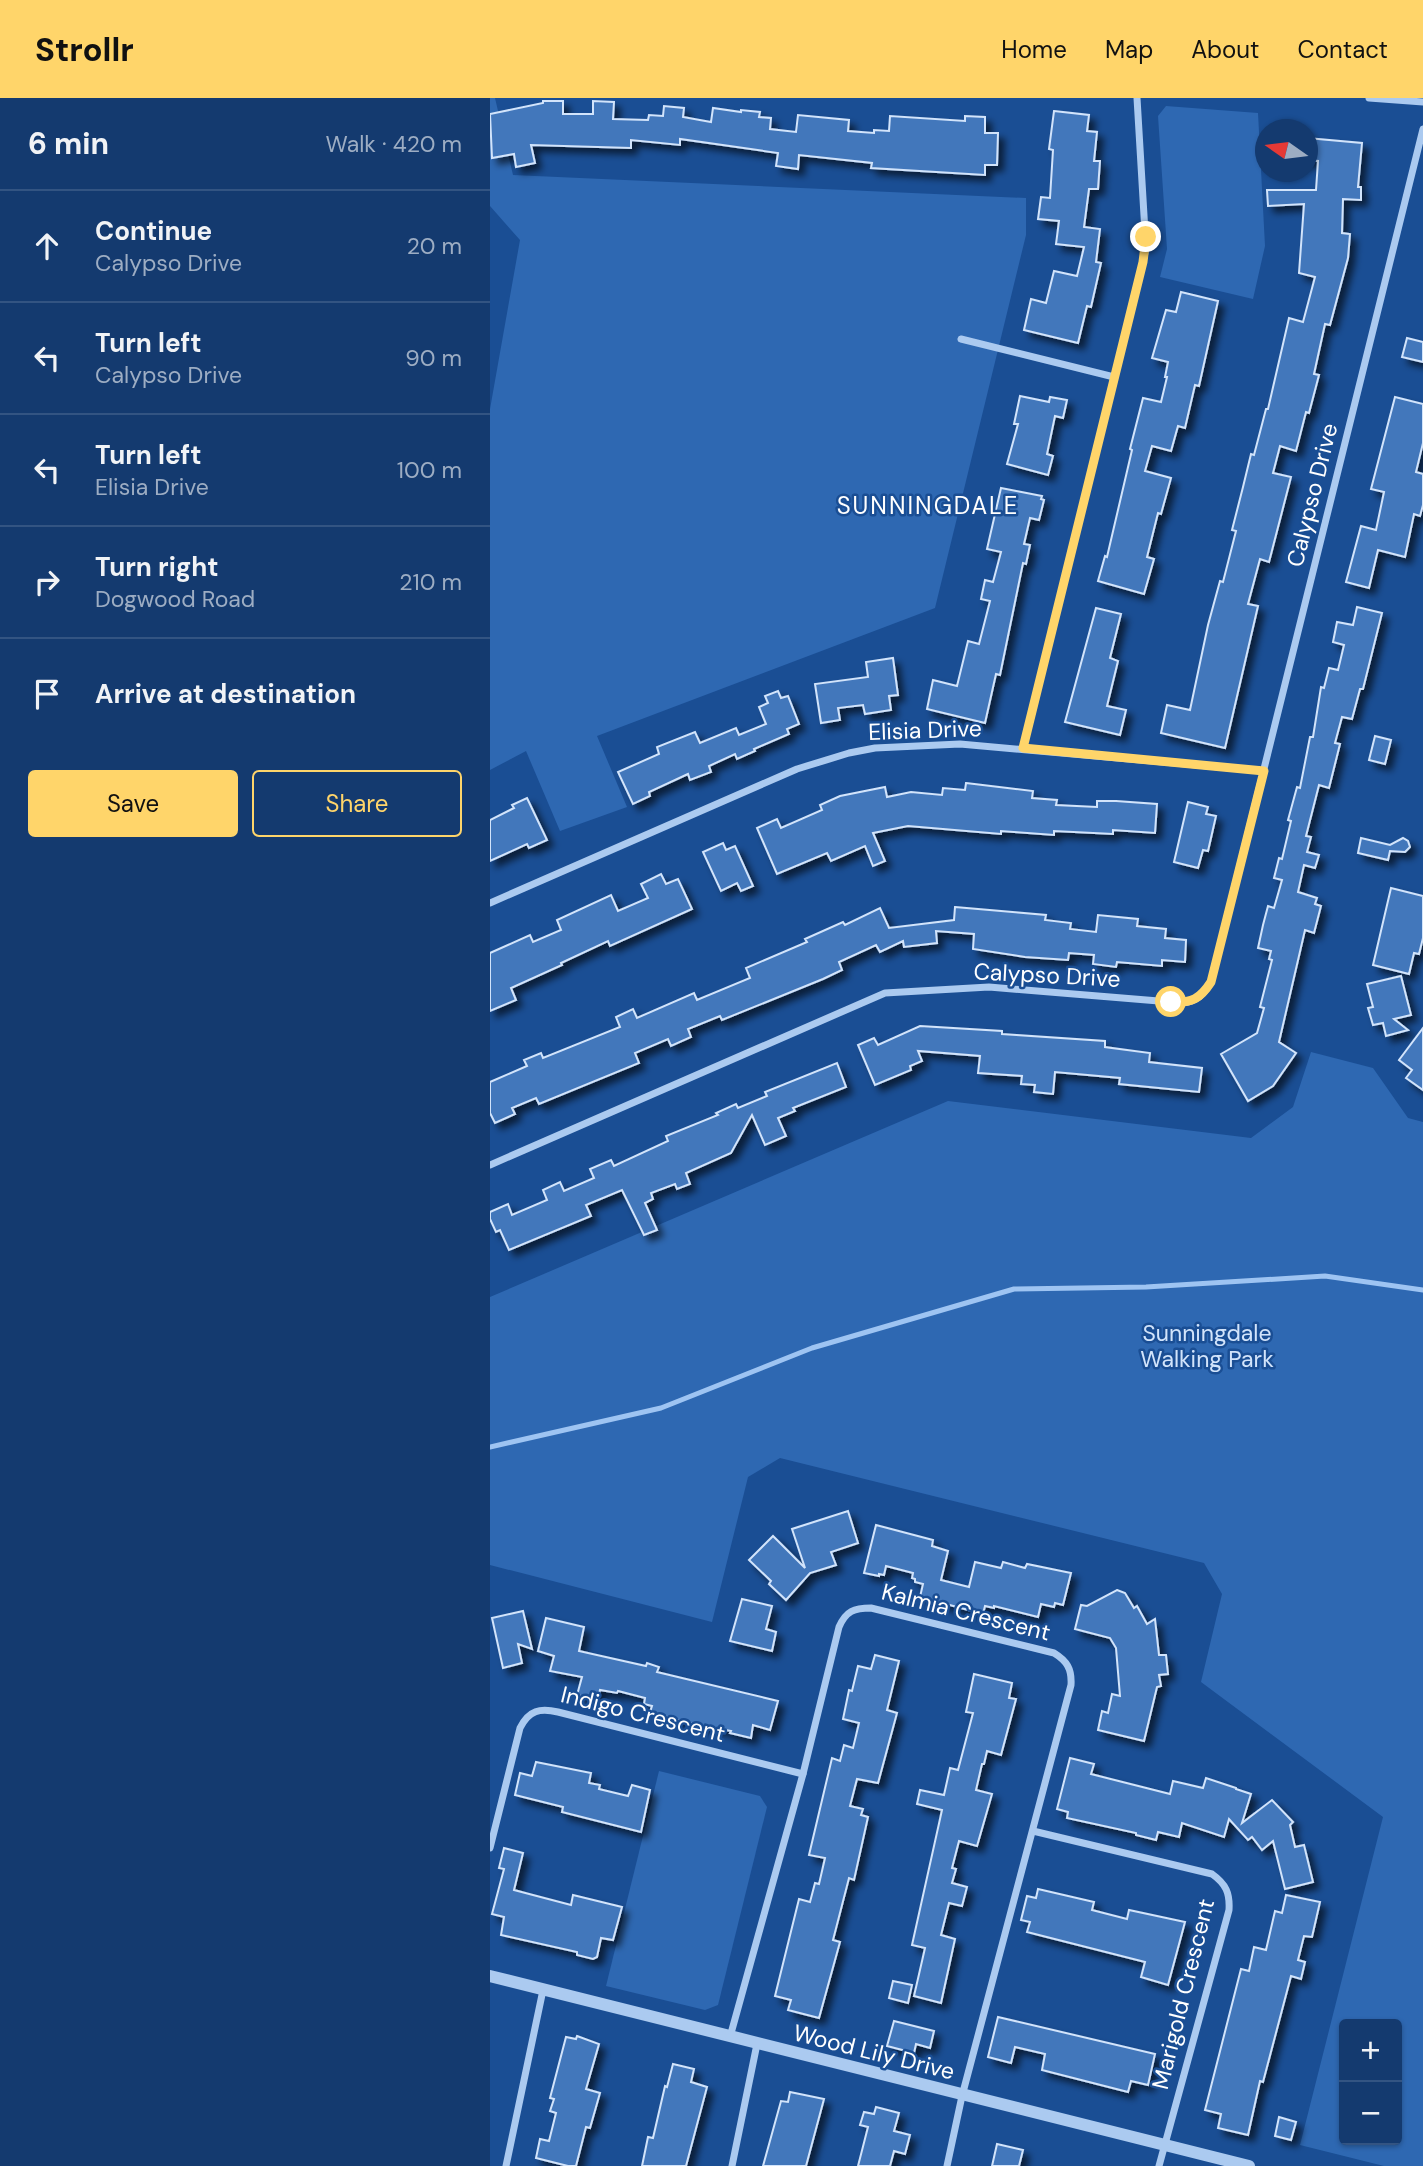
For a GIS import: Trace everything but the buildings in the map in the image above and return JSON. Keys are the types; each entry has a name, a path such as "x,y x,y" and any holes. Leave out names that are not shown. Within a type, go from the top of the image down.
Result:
{"street":[{"path":"1023,748 1146,249 1137,98"},
{"path":"1369,98 1423,102"},
{"name":"Calypso Drive","path":"490,1165 885,993 989,987 1183,1003 1194,1002 1204,994 1211,982 1423,128"},
{"path":"961,339 1114,377"},
{"name":"Elisia Drive","path":"490,903 797,769 875,748 929,744 1023,748 1264,771"},
{"name":"Kalmia Crescent","path":"730,2038 843,1617 850,1610 870,1608 1054,1653 1069,1665 1071,1685 962,2096 947,2166"},
{"name":"Indigo Crescent","path":"490,1848 520,1728 525,1718 534,1711 545,1709 558,1712 803,1774"},
{"name":"Marigold Crescent","path":"1033,1831 1212,1874 1228,1890 1229,1910 1159,2166"},
{"name":"Wood Lily Drive","path":"490,1976 1249,2166"},
{"path":"506,2166 543,1990"},
{"path":"732,2166 757,2045"}],"green space":[{"path":"490,98 495,98 513,175 1026,198 1026,235 935,608 597,736 627,807 560,831 526,751 490,770 490,409 520,240 490,206"},
{"path":"1166,106 1258,113 1258,119 1255,119 1255,182 1262,182 1265,246 1253,299 1160,277 1167,249 1158,116"},
{"name":"Sunningdale Walking Park","path":"1311,1052 1373,1068 1408,1118 1423,1122 1423,2166 1384,2166 1300,2145 1383,1817 1201,1682 1222,1594 1204,1563 780,1458 748,1477 712,1622 490,1565 490,1297 948,1101 1251,1138 1293,1107"},
{"path":"659,1771 760,1796 767,1807 718,2005 705,2010 606,1986"}],"waterway":[{"path":"490,1447 661,1408 812,1348 1014,1289 1146,1287 1325,1276 1423,1290"}],"district":[{"name":"SUNNINGDALE","path":"928,505"}],"route":[{"path":"1146,237 1143,262 1023,748 1264,771 1211,982 1204,994 1194,1002 1171,1002"}]}
